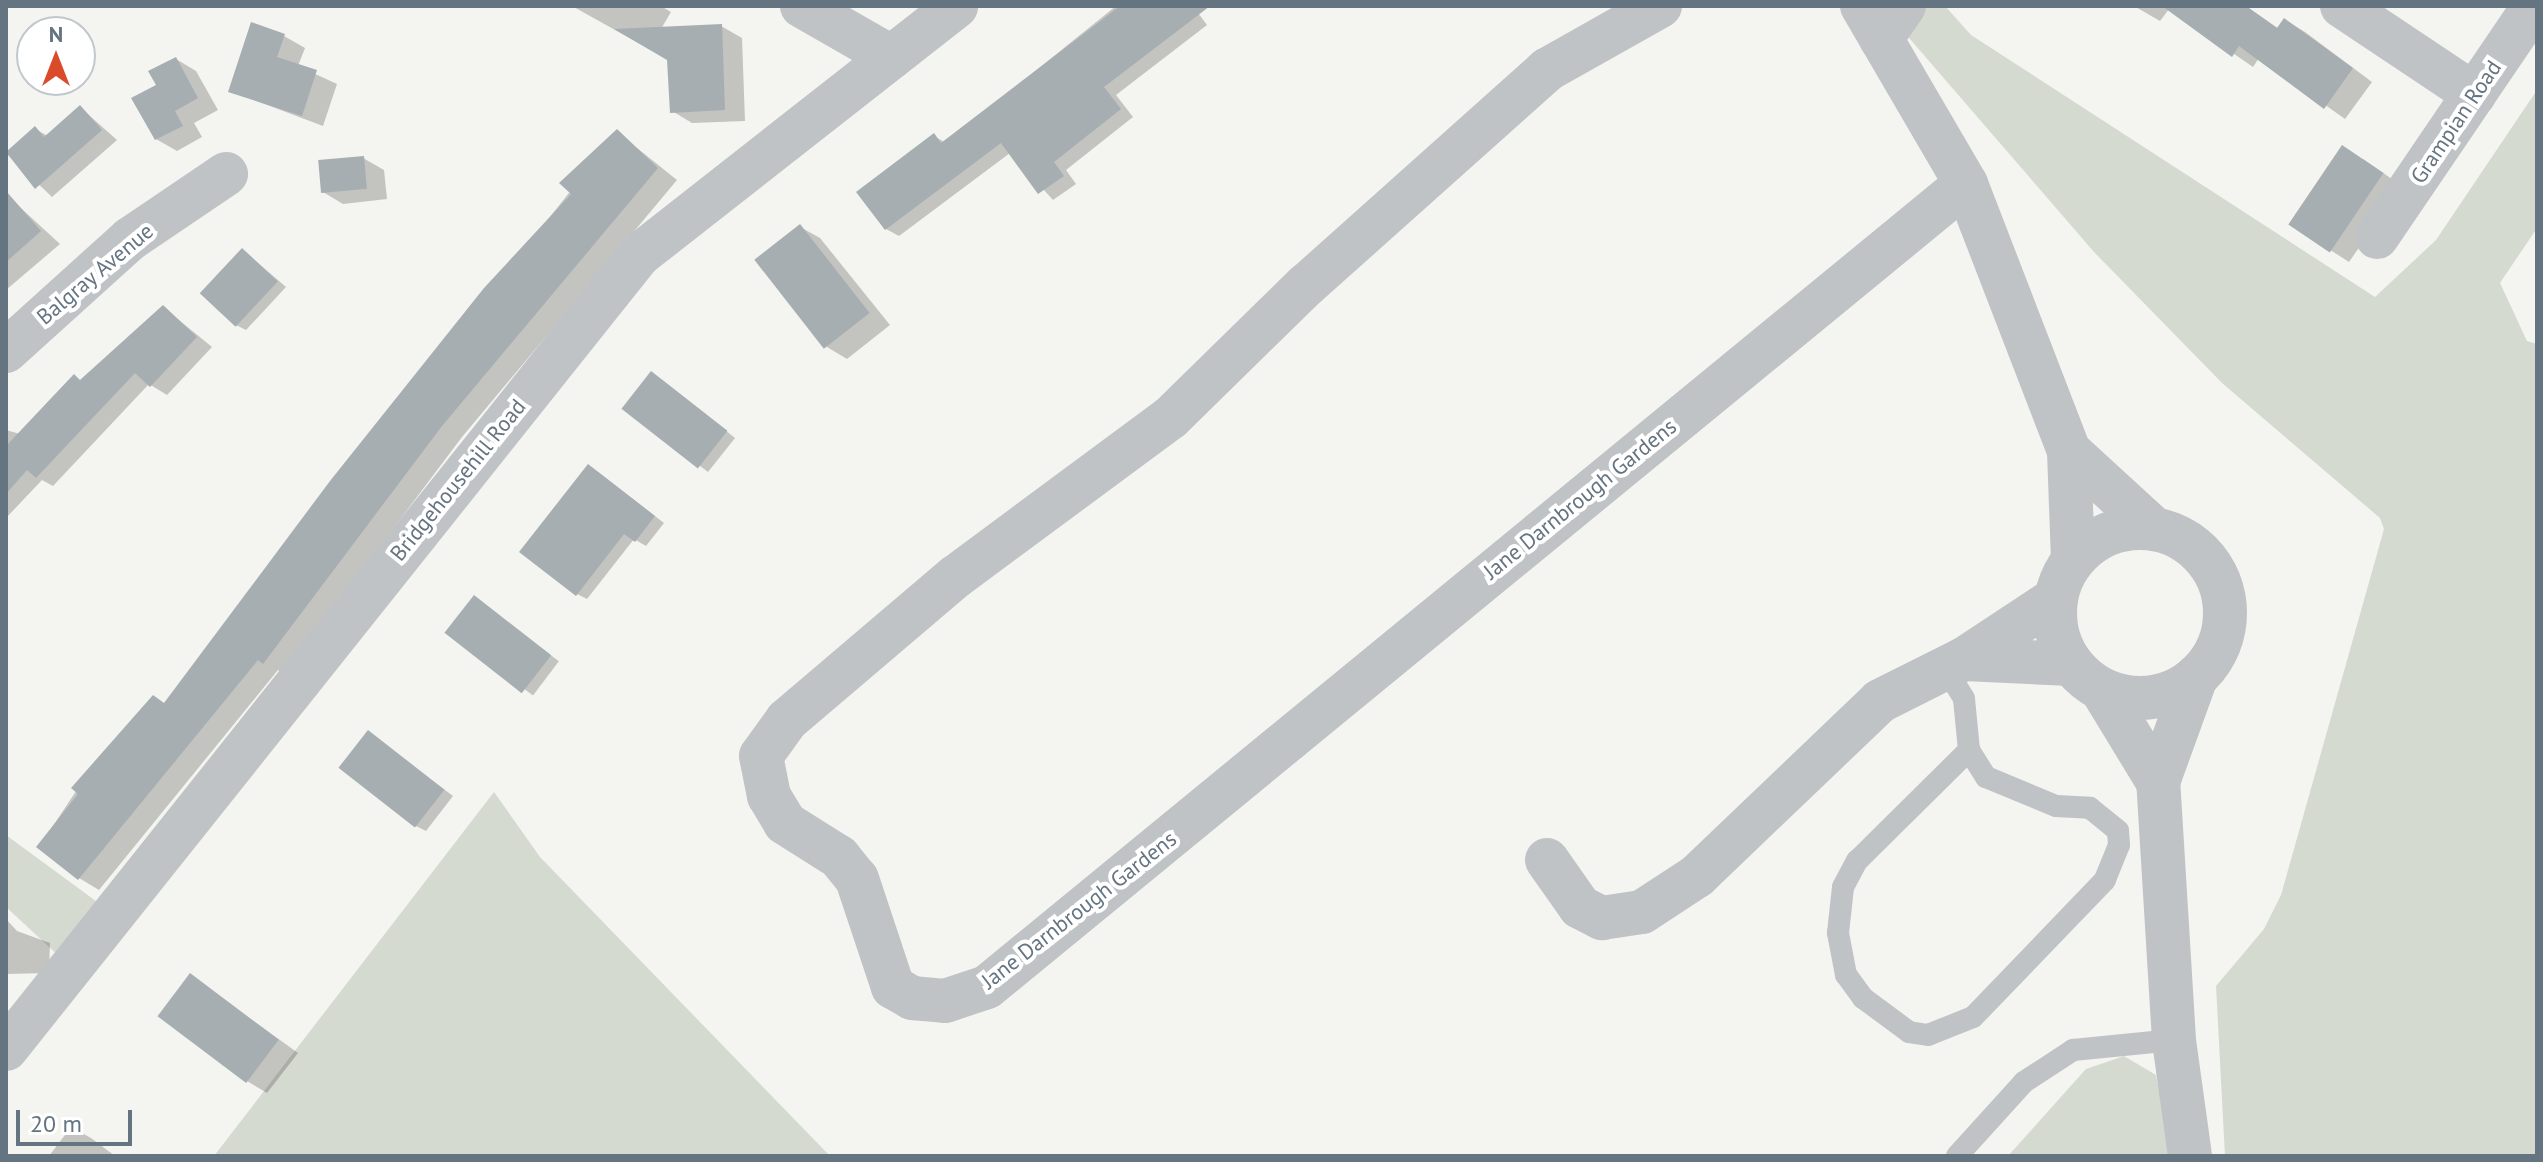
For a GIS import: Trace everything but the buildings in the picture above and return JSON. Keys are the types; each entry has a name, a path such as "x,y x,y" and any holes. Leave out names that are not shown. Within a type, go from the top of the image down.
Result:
{"street":[{"path":"802,6 891,57"},
{"name":"Bridgehousehill Road","path":"13,1029 639,255 956,6"},
{"name":"Jane Darnbrough Gardens","path":"1660,6 1548,69 1306,285 1170,418 955,577 787,720 761,756 769,796 785,823 839,857 857,879 893,987 912,998 945,1001 987,987 1966,184"},
{"path":"2342,6 2474,94"},
{"name":"Grampian Road","path":"2377,237 2534,6"},
{"path":"1882,17 1966,184 2069,451 2073,559 2055,599 2052,621 2158,782"},
{"name":"Balgray Avenue","path":"6,351 130,239 226,174"},
{"path":"2069,451 2153,528 2193,544 2223,595 2222,642 2196,677 2158,782 2174,1040 2190,1156"},
{"path":"2073,559 2109,535 2153,528"},
{"path":"1547,860 1580,907 1602,918 1642,912 1697,876 1880,701 1955,663 2055,599"},
{"path":"1955,663 2086,677 2145,697 2196,677"}],"lane":[{"path":"1955,663 1964,699 1969,750 2001,789 2098,812 2118,831 2119,845 2105,880 1973,1017 1940,1032 1909,1032 1863,998 1846,975 1838,933 1843,887 1857,861 1969,750"},
{"path":"1957,1156 2024,1082 2073,1050 2174,1040"}],"shaded area":[{"path":"1922,6 1945,6 1971,35 2375,297 2436,240 2537,90 2537,228 2500,283 2527,341 2537,344 2537,1156 2225,1156 2216,986 2264,929 2281,895 2384,529 2380,518 2222,383 2094,252 1903,31"},
{"path":"494,792 540,857 830,1156 214,1156"},
{"path":"6,835 104,907 61,958 6,907"},
{"path":"2124,1056 2156,1075 2172,1156 2008,1156 2086,1069"}]}
